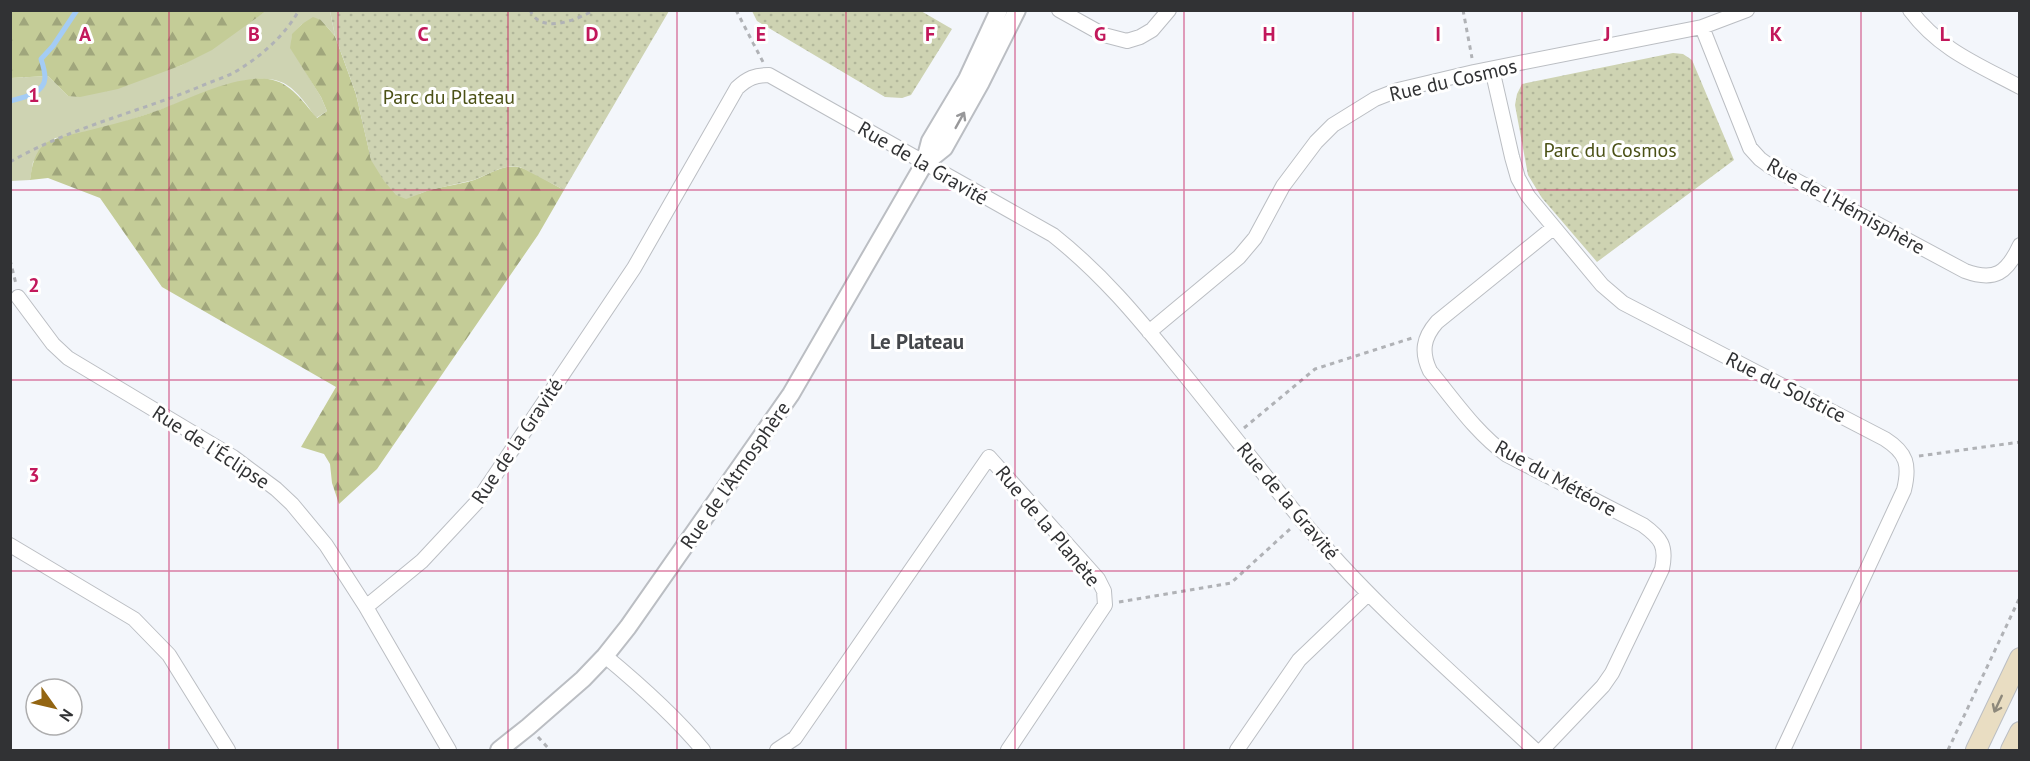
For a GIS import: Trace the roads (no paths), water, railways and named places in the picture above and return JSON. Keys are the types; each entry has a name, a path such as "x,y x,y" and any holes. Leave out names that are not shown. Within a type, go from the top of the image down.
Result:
{"main road":[{"path":"1976,750 2019,658"},
{"path":"2011,750 2019,732"}],"street":[{"name":"Rue de l'Atmosphère","path":"499,750 555,704 605,656 726,489 791,394 924,164 930,141 967,79 999,10"},
{"name":"Rue de l'Atmosphère","path":"924,164 944,148 981,82 1017,10"},
{"path":"1059,10 1104,35 1127,41 1152,30 1169,10"},
{"name":"Rue du Cosmos","path":"1149,332 1239,257 1255,238 1283,186 1316,142 1334,125 1375,99 1398,90 1474,72 1702,27 1747,10"},
{"path":"1910,10 1922,26 1942,44 2019,87"},
{"name":"Rue de l'Hémisphère","path":"1702,27 1750,148 1771,167 1965,271 1991,276 2004,270 2013,259 2019,245"},
{"name":"Rue du Solstice","path":"1492,69 1518,178 1528,196 1553,228 1602,285 1623,303 1885,439 1897,447 1905,458 1908,473 1904,490 1783,750"},
{"name":"Rue de la Gravité","path":"366,607 422,561 477,502 634,268 737,88 747,79 758,75 769,75 1053,235 1083,259 1149,332 1300,519 1368,594 1535,750"},
{"name":"Rue du Météore","path":"1542,750 1603,686 1612,673 1662,569 1663,544 1643,525 1507,455 1494,446 1430,371 1425,361 1424,351 1428,333 1437,322 1553,228"},
{"name":"Rue de l'Éclipse","path":"18,297 53,344 68,358 233,457 292,504 326,545 366,607 449,750"},
{"name":"Rue de la Planète","path":"777,750 795,738 989,457 1098,579 1104,591 1105,605 1008,750"},
{"path":"10,545 134,620 169,655 228,750"},
{"path":"1237,750 1299,660 1368,594"},
{"path":"605,656 660,705 703,750"}],"waterway":[{"path":"10,101 37,92 41,88 45,78 41,59 53,46 77,10"}],"district":[{"name":"Le Plateau","path":"917,342"}],"park label":[{"name":"Parc du Plateau","path":"449,97"},
{"name":"Parc du Cosmos","path":"1610,150"}]}
